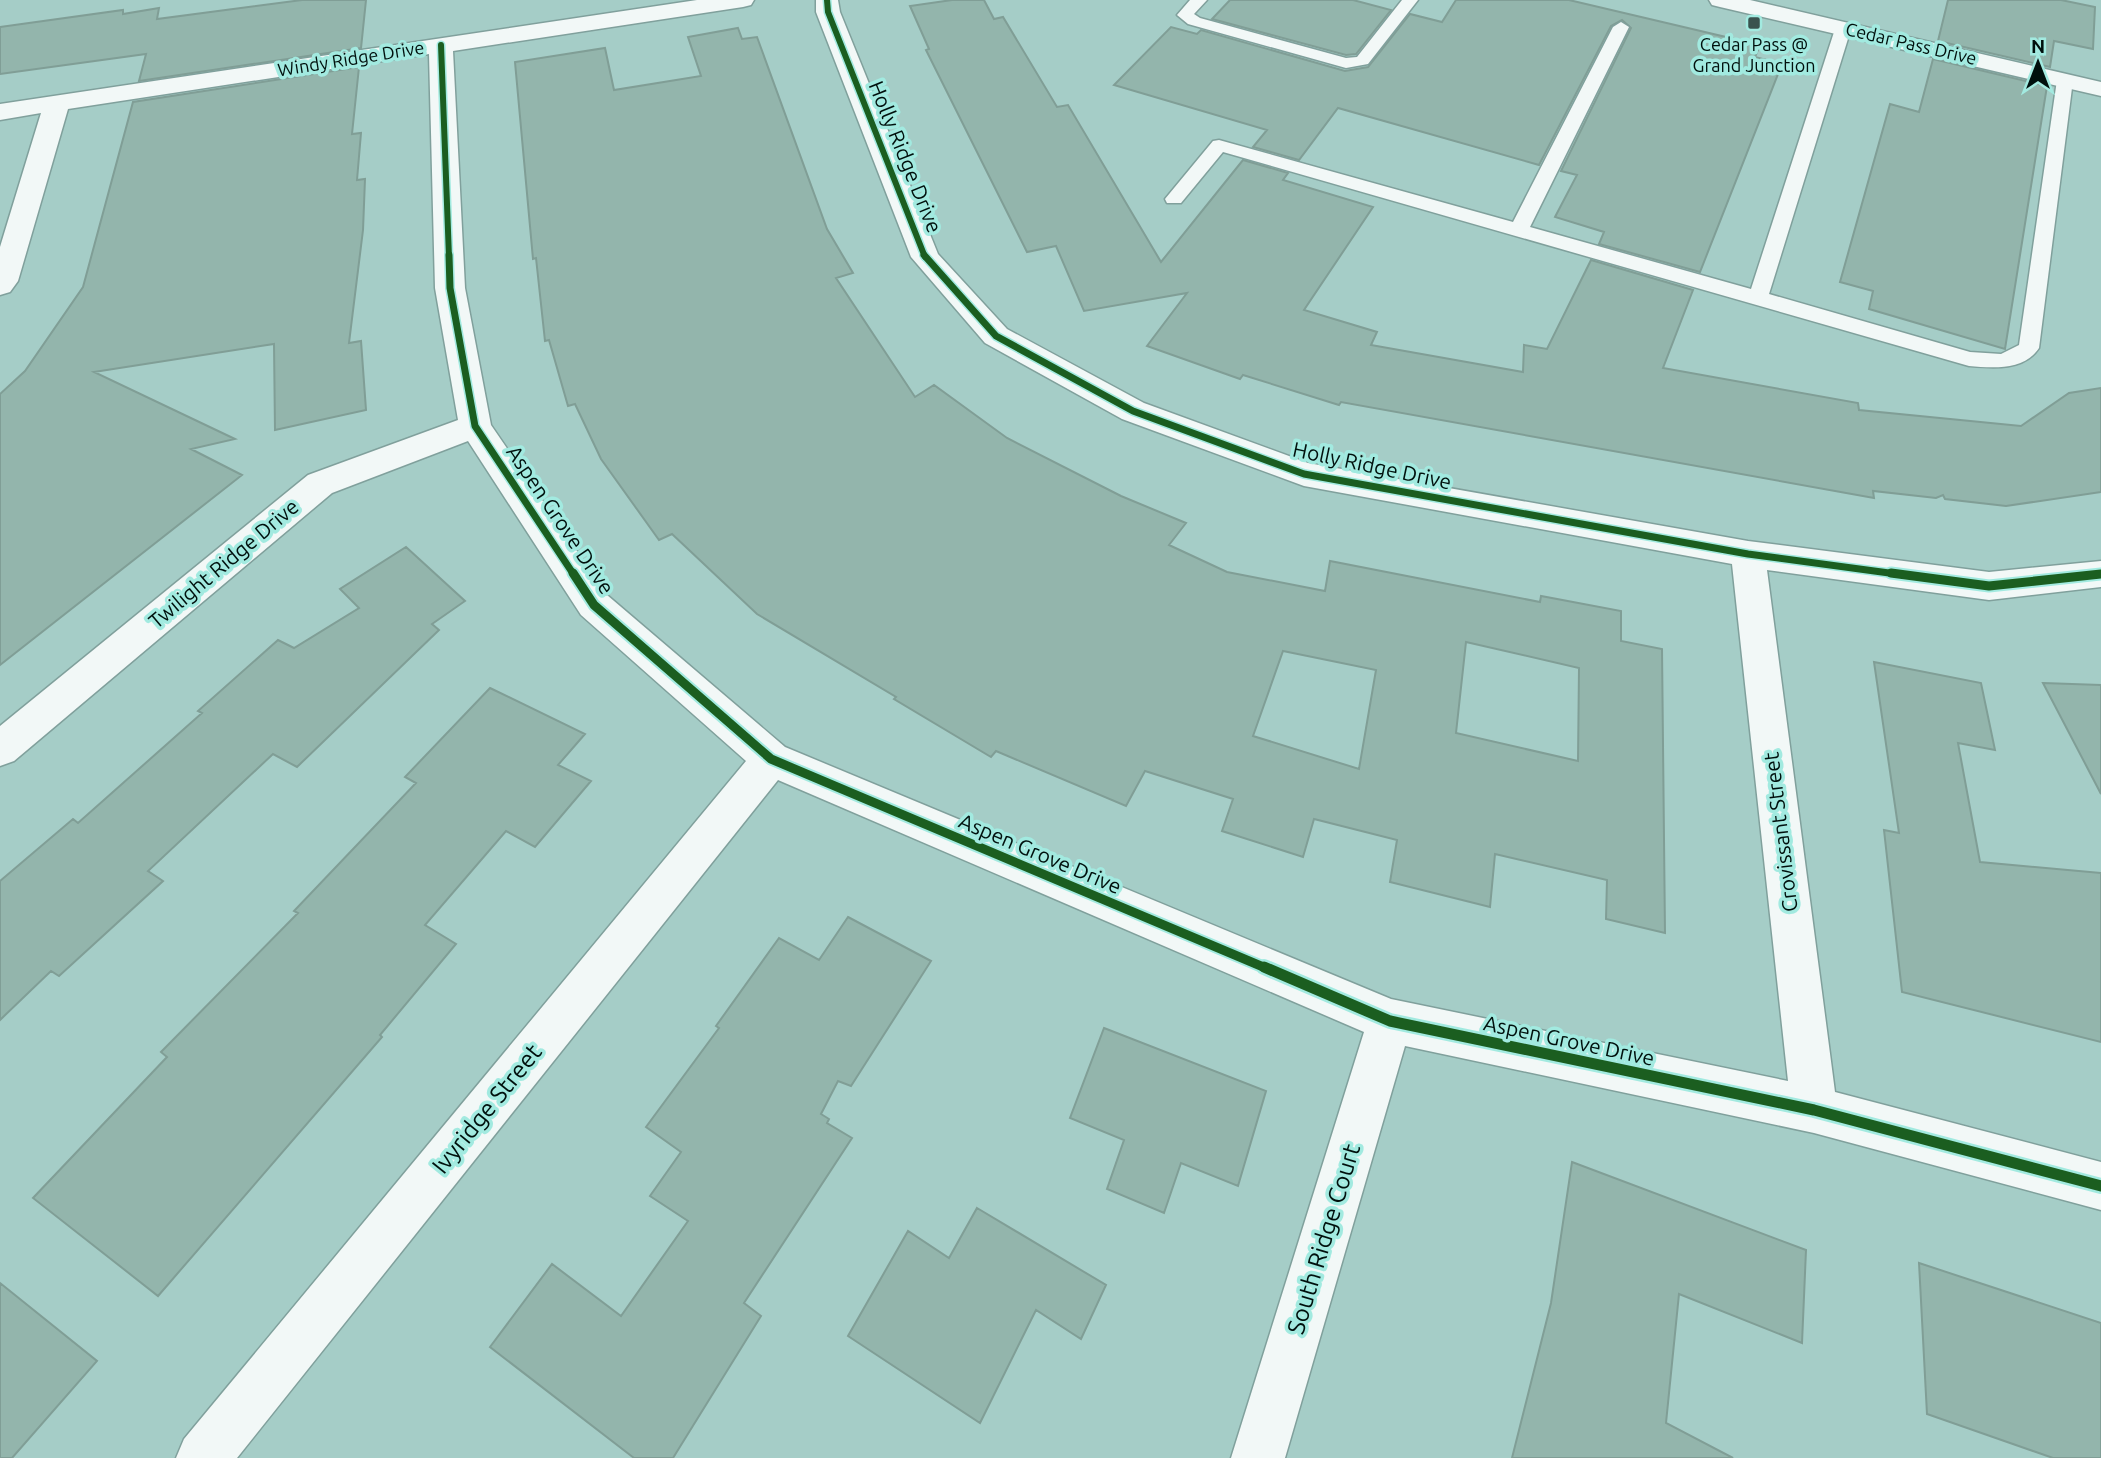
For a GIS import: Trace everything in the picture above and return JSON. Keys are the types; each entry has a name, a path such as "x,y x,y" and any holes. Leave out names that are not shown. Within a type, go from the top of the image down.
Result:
{"street":[{"name":"Windy Ridge Drive","path":"0,112 743,0"},
{"name":"Holly Ridge Drive","path":"827,0 828,12 925,257 996,336 1133,411 1304,474 1748,554 1989,586 2101,574"},
{"name":"Cedar Pass Drive","path":"1720,0 2101,89"},
{"path":"1830,0 1832,26"},
{"name":"Aspen Grove Drive","path":"441,45 450,288 475,426 594,605 771,759 1390,1021 1814,1110 2101,1186"},
{"path":"0,286 4,281 57,103"},
{"name":"Twilight Ridge Drive","path":"0,749 320,484 475,426"},
{"name":"Crovissant Street","path":"1748,554 1814,1110"},
{"name":"Ivyridge Street","path":"202,1458 771,759"},
{"name":"South Ridge Court","path":"1258,1458 1390,1021"}],"lane":[{"path":"1199,0 1185,15 1194,21 1346,64 1362,61 1410,0"},
{"path":"1758,297 1832,26"},
{"path":"1519,229 1621,27"},
{"path":"1174,198 1219,145 1969,359 2003,362 2020,356 2029,348 2065,80"}],"building":[{"path":"302,0 366,0 361,48 139,81 146,54 0,74 0,27 123,10 123,14 159,8 157,19"},
{"path":"952,0 984,0 994,19 1003,17 1057,107 1068,105 1161,262 1243,160 1288,173 1283,180 1373,207 1304,310 1377,332 1371,345 1523,372 1524,345 1547,349 1591,260 1693,290 1663,368 1858,403 1859,410 2021,426 2069,393 2101,388 2101,492 2006,506 1945,499 1943,495 1936,498 1873,491 1874,498 1341,402 1339,405 1243,375 1240,379 1147,346 1187,293 1084,311 1056,246 1027,252 926,50 929,49 910,6"},
{"path":"1230,0 1353,0 1391,10 1356,54 1346,55 1212,19"},
{"path":"1456,0 1569,0 1760,45 1755,57 1782,64 1700,272 1599,244 1604,232 1555,217 1577,175 1561,171 1631,28 1622,20 1611,26 1539,165 1338,108 1299,160 1253,147 1267,130 1114,85 1171,27 1197,34 1201,30 1345,71 1368,67 1410,14 1442,22"},
{"path":"1948,0 2061,0 2095,7 2093,49 2054,41 2050,67 1938,41"},
{"path":"738,28 742,39 757,37 827,229 853,273 836,278 915,397 934,385 1007,438 1121,496 1186,523 1169,545 1227,572 1325,591 1330,561 1540,602 1541,596 1621,611 1621,641 1662,649 1665,933 1606,919 1607,880 1495,854 1490,907 1390,882 1397,840 1314,819 1303,857 1222,831 1233,799 1145,771 1126,806 996,751 991,757 757,614 672,534 659,540 601,459 575,404 568,406 549,340 545,341 536,258 533,259 515,62 605,48 614,90 701,76 688,37","holes":["1466,642 1579,668 1578,761 1456,733","1283,651 1376,670 1359,769 1253,736"]},
{"path":"1933,59 2047,86 2005,349 1869,309 1873,291 1840,282 1890,104 1919,112"},
{"path":"359,67 352,134 361,133 357,180 365,179 363,230 349,343 361,341 366,410 275,430 274,344 94,372 235,439 191,449 242,475 0,665 0,394 25,371 83,287 133,102"},
{"path":"406,547 465,601 432,624 439,630 297,767 273,754 148,871 163,881 59,976 51,971 0,1020 0,881 73,819 78,823 202,713 198,711 278,640 294,648 359,608 340,589"},
{"path":"1874,662 1981,683 1995,750 1958,743 1980,862 2101,873 2101,1042 1902,992 1884,830 1899,833"},
{"path":"2043,683 2101,685 2101,794"},
{"path":"490,688 585,734 558,765 591,781 535,847 506,831 425,925 456,944 380,1035 382,1037 158,1296 33,1198 167,1057 161,1052 298,913 294,911 416,783 405,777"},
{"path":"848,917 931,961 851,1086 838,1081 821,1114 829,1119 827,1123 852,1138 744,1303 761,1316 673,1458 634,1458 490,1347 552,1264 621,1316 688,1221 650,1196 681,1152 646,1127 719,1028 716,1026 779,938 819,960"},
{"path":"1104,1028 1266,1091 1238,1186 1181,1163 1164,1213 1107,1189 1124,1140 1070,1118"},
{"path":"1572,1162 1806,1250 1802,1343 1679,1294 1666,1423 1733,1458 1512,1458 1551,1303"},
{"path":"977,1208 1106,1285 1081,1339 1036,1310 980,1423 848,1336 908,1231 949,1258"},
{"path":"1919,1263 2101,1323 2101,1458 2053,1458 1927,1414"},
{"path":"0,1283 97,1361 12,1458 0,1458"}],"cycle path":[{"path":"827,0 828,12 925,257 996,336 1133,411 1304,474 1748,554 1989,586 2101,574"},
{"path":"441,45 450,288 475,426 594,605 771,759 1390,1021 1814,1110 2101,1186"}],"place":[{"name":"Cedar Pass @ Grand Junction","path":"1754,23"}]}
